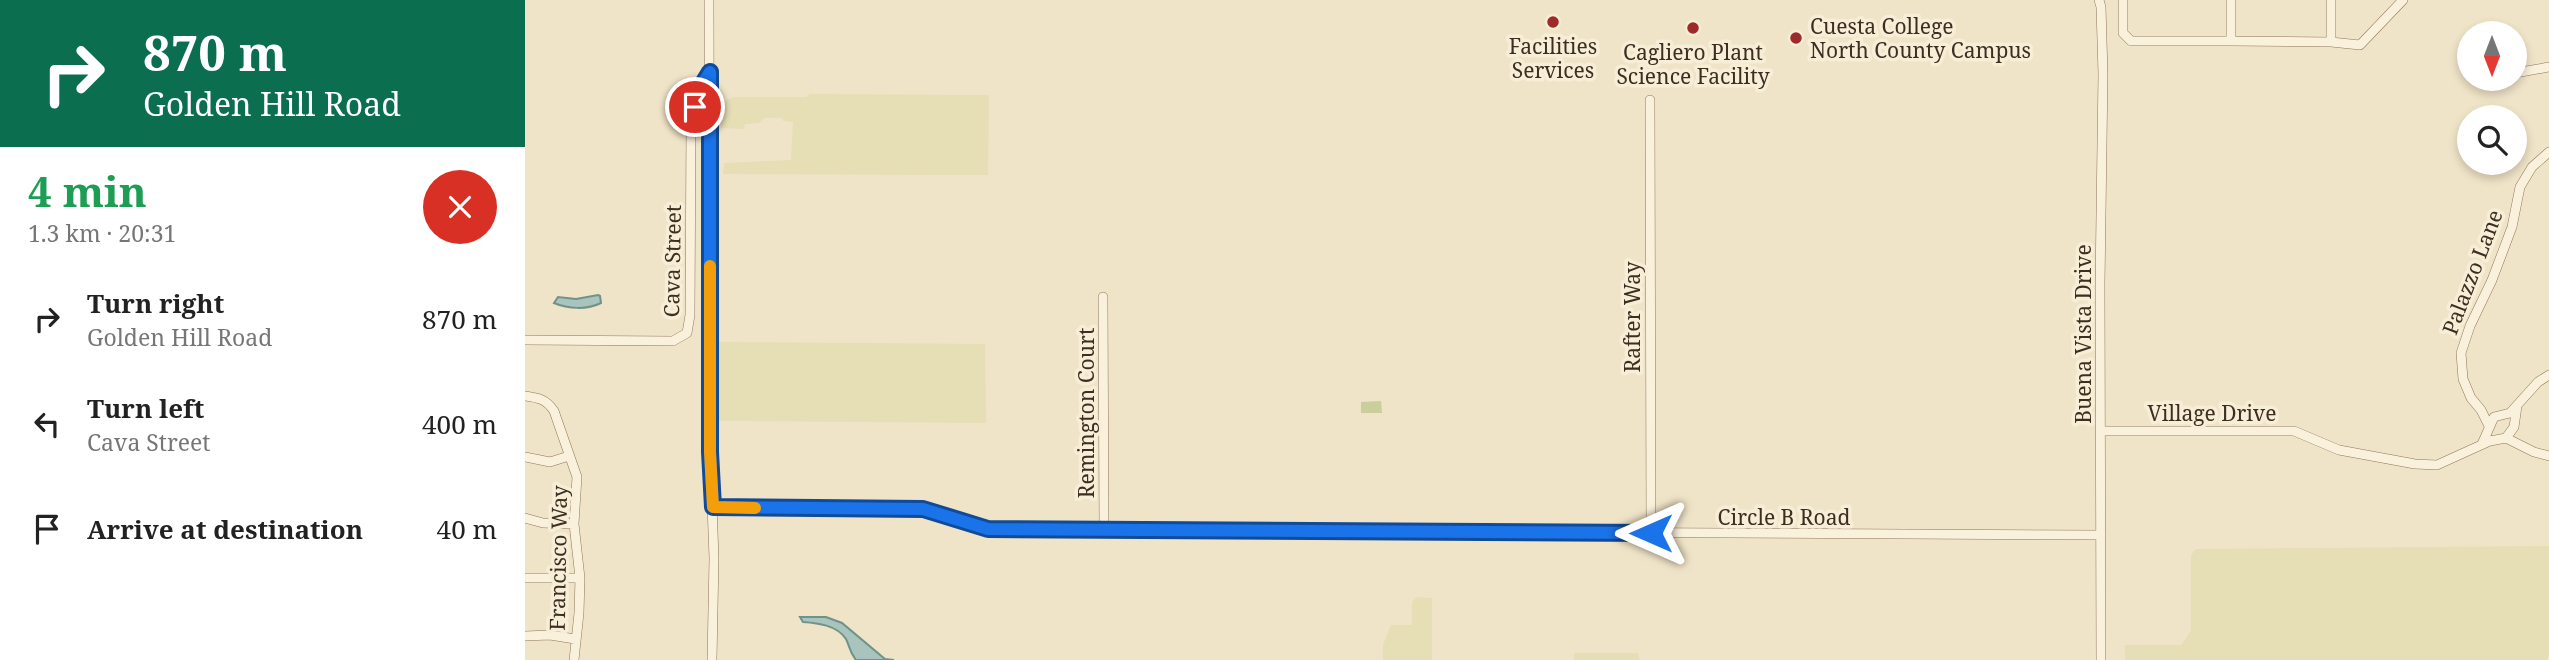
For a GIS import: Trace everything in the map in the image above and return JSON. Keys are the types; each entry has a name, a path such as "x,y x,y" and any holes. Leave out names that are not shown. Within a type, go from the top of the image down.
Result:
{"street":[{"path":"709,0 712,660"},
{"path":"2123,0 2123,33 2131,41 2331,42 2360,45 2403,0"},
{"path":"2231,0 2231,41"},
{"path":"2331,0 2331,42"},
{"name":"Buena Vista Drive","path":"2101,2 2101,660"},
{"path":"2527,71 2549,67"},
{"name":"Cava Street","path":"525,340 673,341 687,333 690,315 691,124 699,90 710,72"},
{"name":"Rafter Way","path":"1650,100 1651,533"},
{"name":"Palazzo Lane","path":"2549,154 2532,167 2520,187 2512,227 2461,353 2463,379 2471,398 2490,423 2494,437 2549,456"},
{"name":"Remington Court","path":"1103,297 1104,529"},
{"path":"2481,445 2490,423 2517,406 2538,382 2549,375"},
{"name":"Francisco Way","path":"525,397 541,398 554,411 577,477 574,524 580,578 574,660"},
{"path":"2503,439 2514,426 2517,406"},
{"path":"2504,416 2511,419 2520,444"},
{"name":"Village Drive","path":"2101,431 2294,431 2339,450 2415,464 2437,465 2481,445 2503,439"},
{"path":"525,457 550,462 569,456"},
{"name":"Circle B Road","path":"713,507 923,509 988,529 2101,535"},
{"path":"525,519 543,523 574,524"},
{"path":"525,578 580,578"},
{"path":"525,636 550,635 575,639"}],"shaded area":[{"path":"810,94 989,95 988,175 723,174 724,163 791,160 793,122 783,121 782,118 765,118 759,123 745,124 744,129 721,128 721,102 734,97 806,97"},
{"path":"719,342 985,344 986,423 718,421"},
{"path":"2549,546 2547,660 2125,660 2125,645 2181,645 2191,631 2191,555 2196,549"},
{"path":"1416,597 1432,598 1432,660 1383,660 1383,645 1391,625 1412,625 1412,602"},
{"path":"1574,653 1638,653 1640,660 1574,660"}],"green space":[{"path":"1381,401 1382,413 1361,413 1361,402"}],"water":[{"path":"598,295 601,303 590,307 565,307 554,303 558,297 576,299"},
{"path":"800,617 826,617 842,623 885,659 894,660 856,660 842,634 820,624 803,622"}],"slow traffic":[{"path":"710,266 710,452 713,507 755,508"}],"place":[{"name":"Facilities Services","path":"1553,22"},
{"name":"Cagliero Plant Science Facility","path":"1693,28"},
{"name":"Cuesta College North County Campus","path":"1796,38"}],"route":[{"path":"695,107 699,90 710,72 710,452 713,507 923,509 988,529 1651,533"}]}
